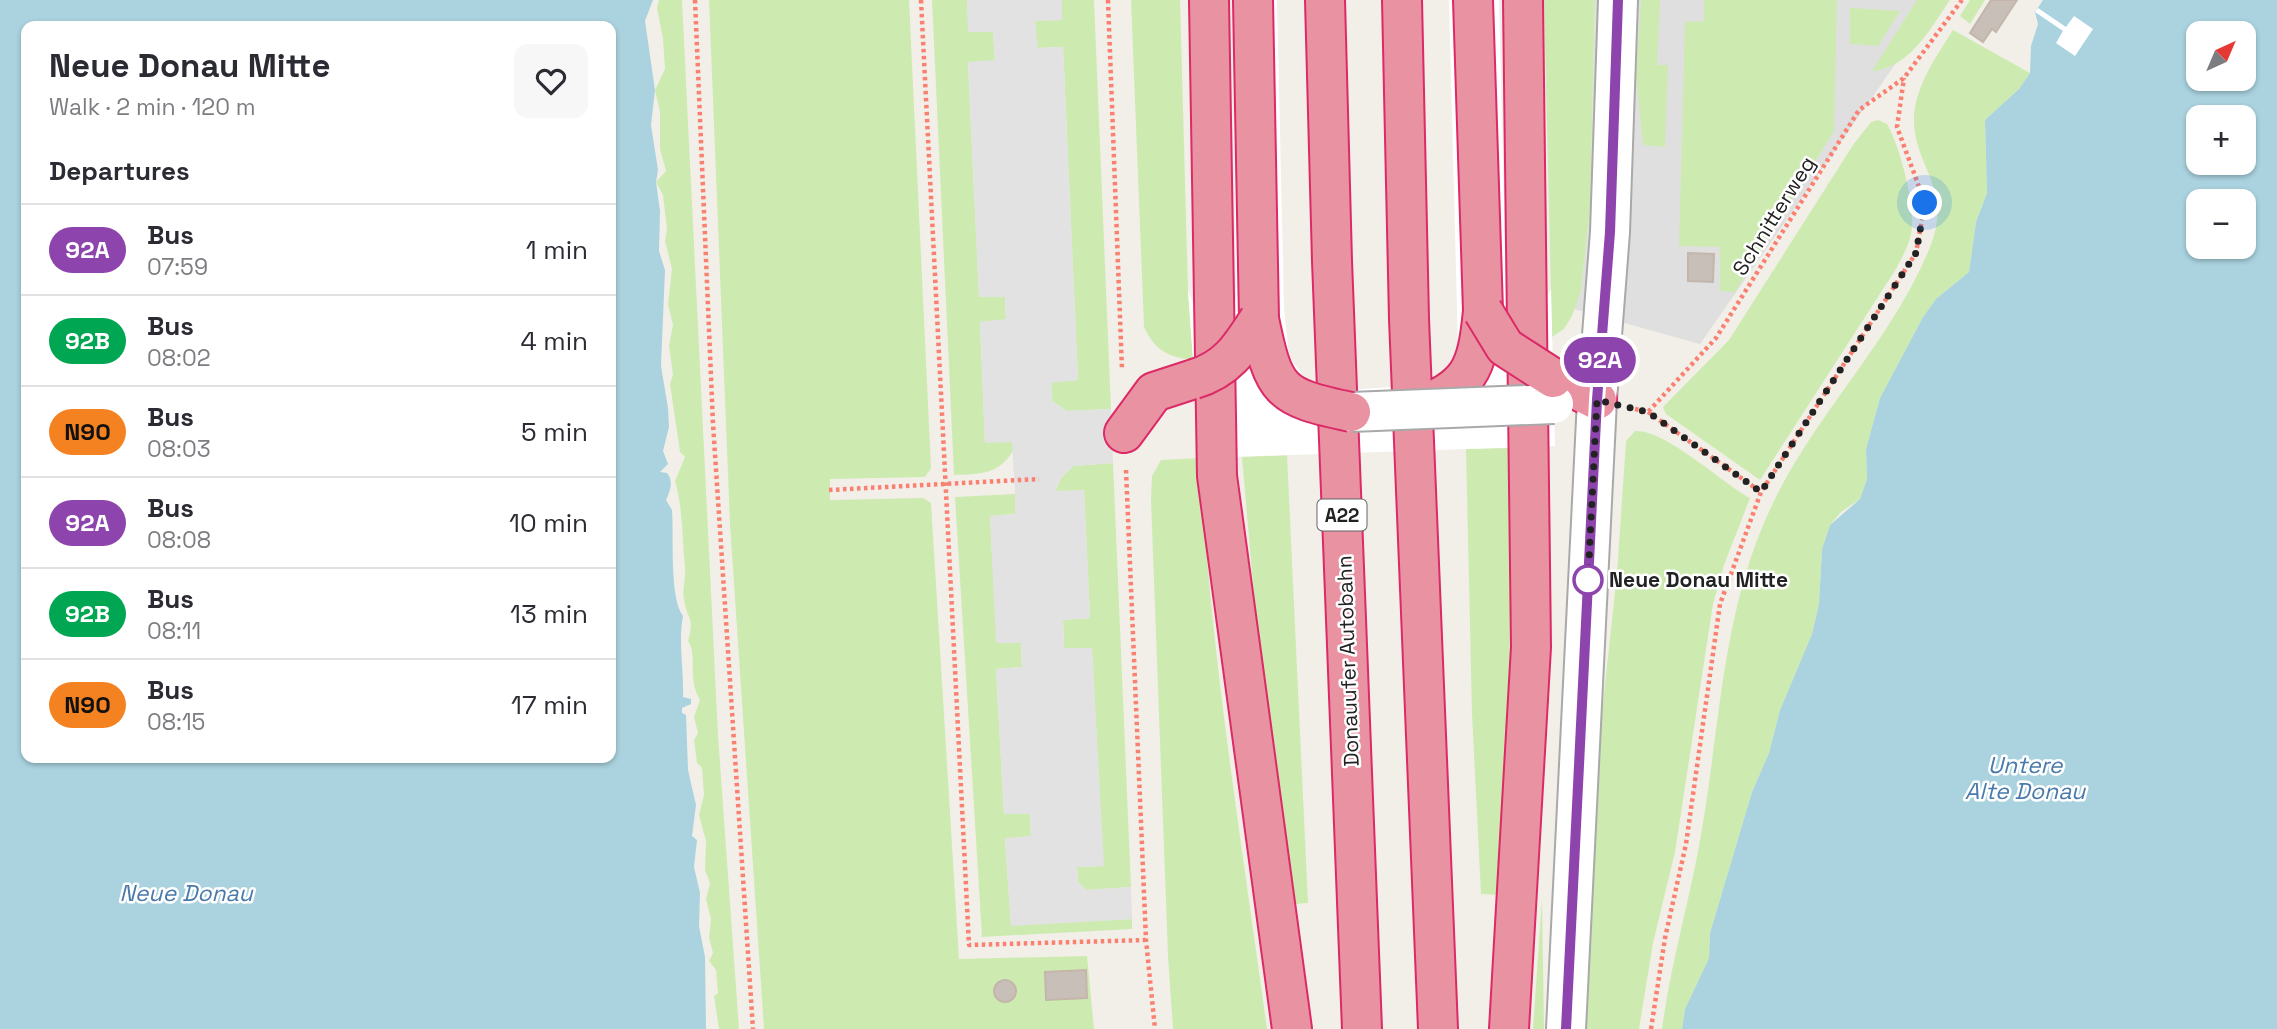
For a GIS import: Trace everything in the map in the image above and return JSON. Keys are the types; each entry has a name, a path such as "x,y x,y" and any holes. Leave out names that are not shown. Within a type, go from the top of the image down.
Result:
{"highway":[{"path":"1209,0 1217,476 1292,1029"},
{"path":"1253,0 1259,319 1272,375 1288,394 1310,404 1351,412"},
{"name":"Donauufer Autobahn","path":"1325,0 1332,261 1362,1029"},
{"path":"1402,0 1409,319 1438,1029"},
{"path":"1413,410 1448,396 1469,375 1480,348 1483,312 1473,0"},
{"path":"1509,1029 1531,647 1523,0"},
{"path":"1483,312 1505,347 1553,391 1597,400"},
{"path":"1124,433 1154,392 1213,374 1231,361 1259,319"}],"street":[{"path":"1566,1029 1597,400 1610,232 1618,0"},
{"path":"1351,412 1413,410 1553,391"}],"path":[{"path":"695,0 713,424 752,1029"},
{"path":"921,0 969,945 1146,940"},
{"path":"1108,0 1146,940 1155,1029"},
{"name":"Schnitterweg","path":"1648,412 1716,338 1859,110 1904,78 1962,0"},
{"path":"1651,1029 1665,938 1686,844 1720,604 1761,492 1916,253 1925,203 1897,127 1904,78"},
{"path":"1597,400 1648,412 1761,492"},
{"path":"829,490 1039,479"}],"shaded area":[{"path":"967,0 1062,0 1062,20 1035,21 1038,48 1063,47 1078,380 1051,383 1052,401 1067,411 1111,409 1113,463 1073,466 1061,478 1055,491 1084,490 1090,618 1063,620 1064,648 1092,648 1104,866 1077,867 1078,882 1086,890 1131,887 1132,919 1011,926 1005,838 1031,836 1030,814 1004,814 996,669 1022,667 1021,643 996,643 990,516 1015,514 1015,494 1012,442 985,443 980,322 1006,319 1005,297 979,297 968,62 995,60 993,32 968,32"},
{"path":"1595,0 1940,0 1700,344 1574,309 1581,291 1590,208"}],"green space":[{"path":"659,0 682,0 718,735 739,1029 719,1029 714,996 718,993 716,970 709,961 713,953 709,938 711,919 706,899 710,883 705,870 706,841 699,815 704,795 702,768 697,763 694,740 698,733 694,717 700,700 694,683 692,653 688,641 691,622 685,606 682,524 675,481 685,457 680,452 670,384 673,375 669,346 673,325 668,304 672,269 665,241 667,229 663,195 656,182 666,171 660,149 660,112 655,90 665,69 657,8"},
{"path":"709,0 909,0 931,468 925,477 830,479 830,500 923,498 931,503 959,959 1087,956 1094,1029 764,1029 730,524","holes":["1086,970 1087,997 1046,1000 1045,972","1000,980 1008,980 1016,986 1016,995 1009,1002 1001,1002 994,995 994,986"]},
{"path":"932,0 967,0 969,32 993,32 995,61 968,63 979,296 1005,296 1006,320 980,322 985,442 1012,441 1013,451 995,469 972,474 954,475"},
{"path":"1062,0 1094,0 1111,409 1067,411 1052,401 1051,382 1078,380 1063,47 1037,48 1035,20 1062,19"},
{"path":"1131,0 1180,0 1188,290 1193,360 1176,357 1157,347 1144,327"},
{"path":"1544,0 1595,0 1590,208 1581,291 1564,329 1552,337"},
{"path":"1641,0 1660,0 1657,65 1668,65 1665,147 1643,145 1636,76"},
{"path":"1704,0 1837,0 1834,131 1735,292 1720,291 1720,247 1679,246 1685,22 1704,21"},
{"path":"1917,0 1950,0 1927,34 1908,55 1897,63 1872,71"},
{"path":"1970,0 1985,0 1970,24 1960,16"},
{"path":"1850,8 1900,11 1878,46 1850,44"},
{"path":"1953,30 2030,73 2019,89 1985,120 1987,193 1976,222 1969,272 1936,299 1923,317 1880,398 1866,449 1867,479 1860,499 1841,512 1830,525 1822,549 1819,604 1812,634 1780,710 1769,753 1752,792 1710,933 1709,958 1685,1009 1682,1029 1662,1029 1670,978 1697,854 1726,661 1744,579 1758,538 1792,467 1896,313 1930,247 1937,209 1935,193 1915,134 1915,106 1934,61"},
{"path":"1878,120 1887,124 1892,134 1905,174 1912,216 1908,243 1896,269 1760,480 1666,414 1663,407 1729,340 1853,145 1871,122"},
{"path":"1635,431 1662,438 1750,498 1724,565 1713,604 1675,852 1653,943 1639,1029 1584,1029 1596,712 1602,712 1617,574 1626,441"},
{"path":"1512,448 1509,698 1500,895 1481,894 1472,714 1466,449"},
{"path":"1287,455 1308,903 1296,904 1257,630 1242,457"},
{"path":"1200,458 1219,673 1267,1029 1173,1029 1168,956 1152,476 1161,460"},
{"path":"1113,463 1131,887 1086,890 1078,882 1077,867 1103,866 1092,648 1064,648 1063,620 1090,618 1084,490 1055,492 1061,478 1073,466"},
{"path":"1015,494 1015,514 990,516 997,643 1021,643 1022,667 996,669 1004,814 1030,814 1031,836 1005,839 1011,925 1132,919 1132,929 982,937 955,497"},
{"path":"1542,898 1544,1029 1533,1029"}],"water":[{"name":"Neue Donau","path":"0,0 653,0 645,21 655,90 651,125 658,170 656,182 660,211 659,251 665,270 661,366 669,427 663,451 668,464 660,472 667,473 671,483 666,500 672,510 674,581 683,616 683,697 691,699 691,704 682,708 682,713 686,715 688,770 696,805 692,836 697,840 694,867 700,893 699,926 705,957 706,1029 0,1029"},
{"name":"Untere Alte Donau","path":"2043,0 2277,0 2277,1029 1682,1029 1685,1009 1709,958 1710,933 1752,792 1769,753 1780,710 1812,634 1819,604 1822,549 1830,525 1860,499 1867,479 1866,449 1880,398 1923,317 1936,299 1969,272 1976,222 1987,193 1985,120 2019,89 2030,73 2031,46 2038,24 2035,12"}],"pier":[{"path":"1233,0 1277,0 1284,309 1289,356 1303,376 1316,384 1363,389 1418,385 1432,380 1446,368 1458,347 1449,0 1499,0 1506,290 1510,301 1543,305 1551,289 1555,446 1200,458 1188,290 1197,313 1233,310 1236,298"},
{"path":"2038,8 2066,27 2074,16 2093,29 2075,56 2056,43 2063,31 2035,12"}],"building":[{"path":"1991,0 2017,0 1996,32 1992,29 1983,42 1970,33"},
{"path":"1688,253 1714,254 1713,282 1688,281"},
{"path":"1086,970 1087,998 1046,1000 1045,972"},
{"path":"1005,980 1013,983 1016,991 1013,999 1005,1002 997,999 994,991 997,983"}],"bus line":[{"name":"92A","path":"1566,1029 1597,400 1610,232 1618,0"}],"place":[{"name":"Neue Donau Mitte","path":"1588,580"}],"route":[{"path":"1588,580 1597,400 1648,412 1761,492 1916,253 1925,203"}]}
